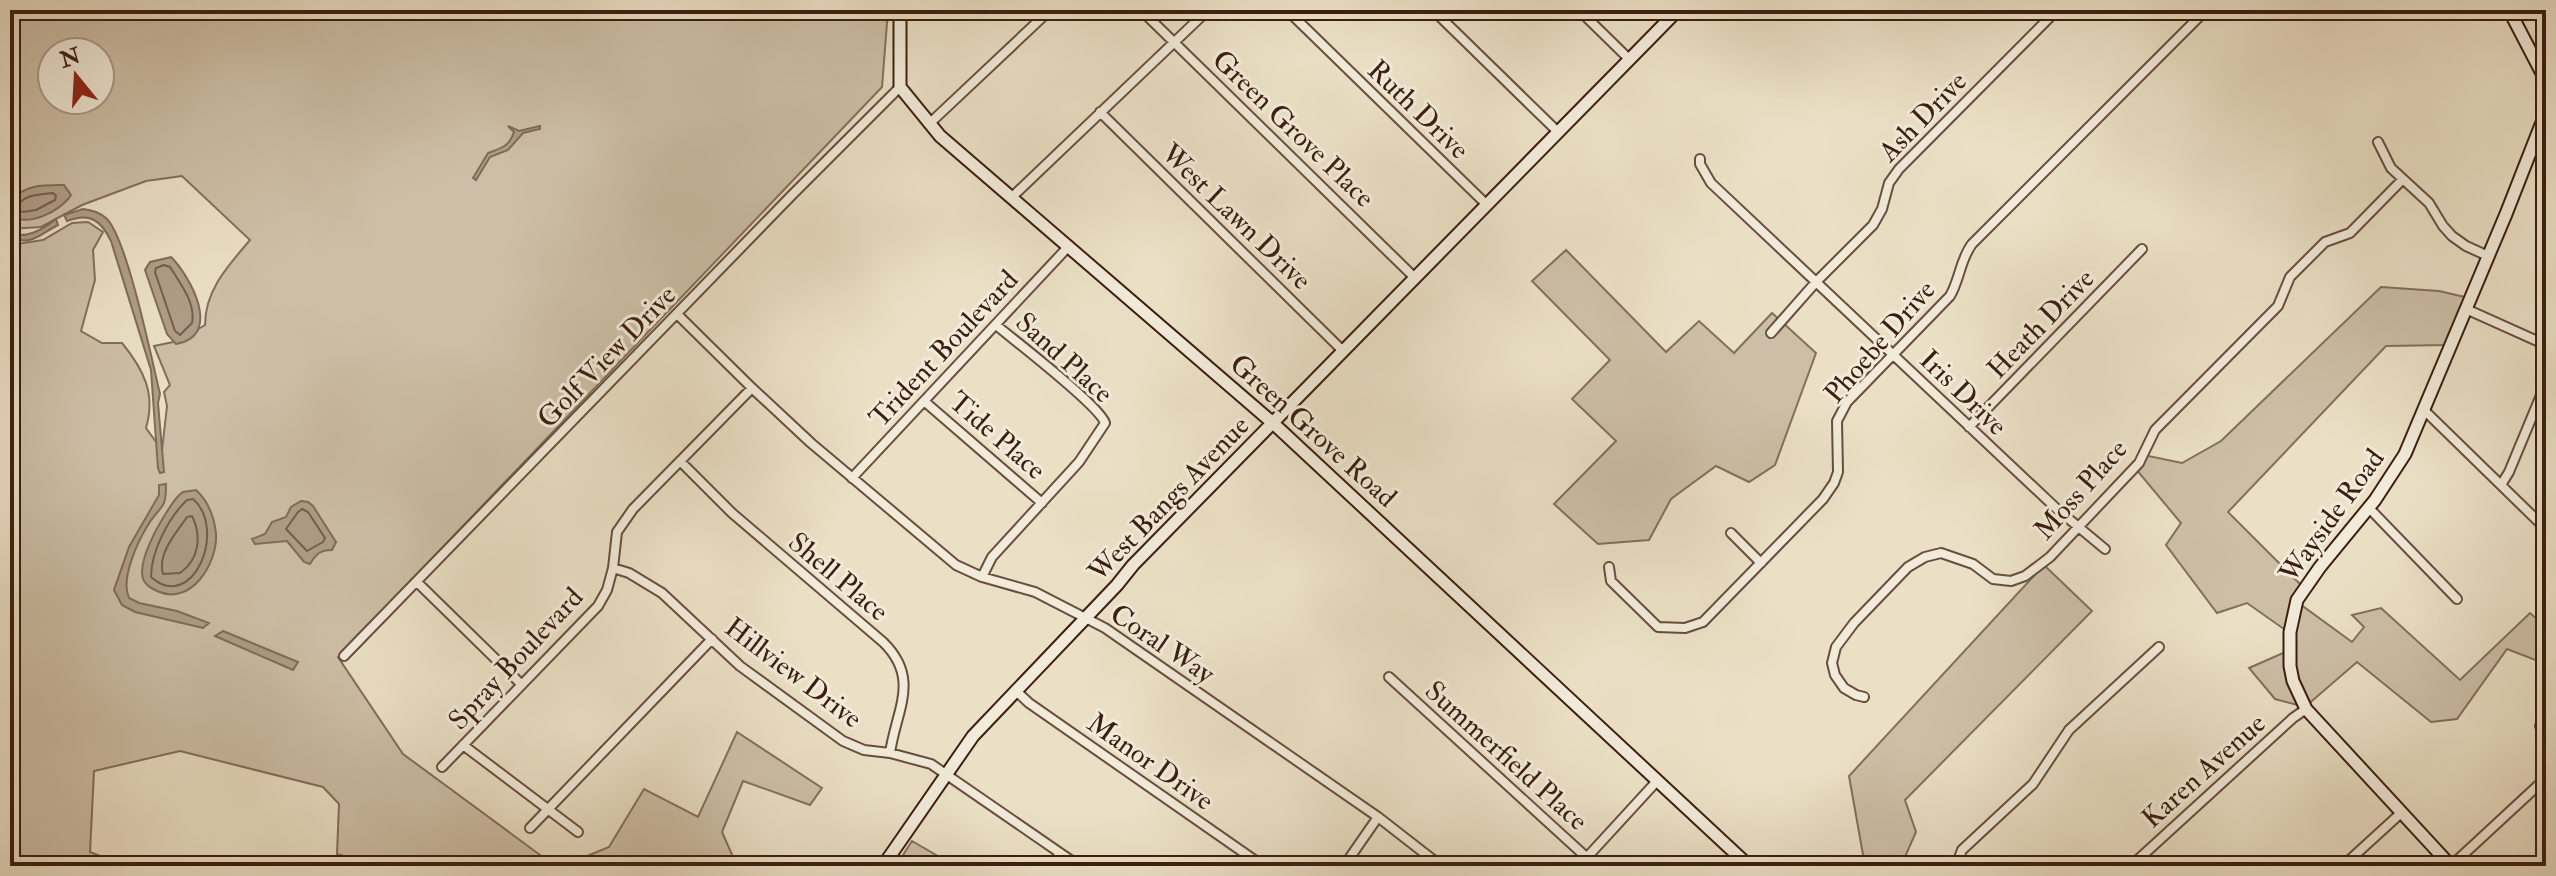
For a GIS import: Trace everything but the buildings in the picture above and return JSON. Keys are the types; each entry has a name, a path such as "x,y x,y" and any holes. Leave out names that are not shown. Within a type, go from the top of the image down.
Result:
{"street":[{"path":"900,10 900,87"},
{"path":"929,124 1050,10"},
{"name":"Green Grove Place","path":"1141,10 1415,278"},
{"path":"1011,198 1208,10"},
{"name":"Ruth Drive","path":"1287,10 1487,205"},
{"path":"1433,10 1557,131"},
{"path":"1579,10 1629,59"},
{"name":"West Bangs Avenue","path":"883,866 973,736 1015,690 1126,572 1678,10"},
{"name":"Ash Drive","path":"1771,333 1873,225 1880,215 1889,183 1899,169 2057,10"},
{"name":"Phoebe Drive","path":"1609,567 1611,581 1658,627 1676,629 1703,622 1823,499 1834,483 1839,464 1836,428 1839,414 1950,296 1962,261 1972,244 2206,10"},
{"path":"2509,10 2546,81"},
{"name":"Green Grove Road","path":"900,87 929,124 1067,248 1274,424 1749,866"},
{"name":"Golf View Drive","path":"344,656 900,87"},
{"name":"West Lawn Drive","path":"1100,112 1343,351"},
{"name":"Wayside Road","path":"2451,866 2306,709 2293,681 2290,632 2294,608 2308,583 2369,508 2401,462 2488,256 2541,141 2546,112"},
{"path":"2378,142 2391,168 2429,203 2452,236 2488,256"},
{"name":"Iris Drive","path":"1700,159 1711,183 1969,427 2105,549"},
{"name":"Moss Place","path":"1864,697 1844,688 1835,675 1832,663 1836,647 1854,623 1908,567 1925,557 1941,553 1973,564 1993,579 2011,581 2025,576 2050,557 2139,463 2155,430 2278,306 2290,277 2325,242 2350,233 2402,180"},
{"name":"Trident Boulevard","path":"852,478 1067,248"},
{"name":"Heath Drive","path":"1969,427 2142,249"},
{"path":"2466,309 2546,345"},
{"name":"Coral Way","path":"677,314 752,388 852,478 956,565 982,577 1035,592 1105,628 1378,817 1441,866"},
{"name":"Sand Place","path":"996,325 1102,416 1105,423 1079,462 1042,503"},
{"path":"2501,485 2546,383"},
{"name":"Spray Boulevard","path":"442,767 598,606 607,590 617,532 622,524 633,509 752,388"},
{"name":"Tide Place","path":"924,401 1042,503"},
{"path":"2424,410 2546,529"},
{"name":"Shell Place","path":"680,461 732,513 883,642 897,658 904,678 905,694 890,753"},
{"path":"982,577 992,557 1042,503"},
{"path":"2369,508 2457,599"},
{"path":"1731,533 1761,563"},
{"name":"Hillview Drive","path":"613,568 629,573 662,593 740,666 836,736 864,750 920,760 946,774 1079,866"},
{"path":"417,582 521,684"},
{"path":"530,828 712,639"},
{"path":"1959,862 1968,843 2033,784 2069,730 2159,647"},
{"name":"Summerfield Place","path":"1389,677 1596,866"},
{"name":"Manor Drive","path":"1015,690 1029,703 1263,866"},
{"name":"Karen Avenue","path":"2131,866 2306,709"},
{"path":"463,745 578,832"},
{"path":"2451,866 2546,778"},
{"path":"1579,866 1657,781"},
{"path":"2343,866 2401,813"},
{"path":"1344,866 1378,817"},
{"path":"1051,866 1060,853"}],"shaded area":[{"path":"10,10 688,10 696,19 706,10 888,10 882,87 338,657 403,754 555,866 376,866 337,854 339,804 323,787 180,751 94,771 90,852 125,866 10,866 10,245 43,240 72,223 88,222 103,232 93,250 95,280 81,331 102,343 122,343 130,353 149,393 146,428 162,450 167,406 164,392 170,385 154,346 178,341 205,325 213,290 250,240 182,176 146,181 82,205 41,227 10,229"},
{"path":"1566,250 1666,352 1699,321 1734,353 1772,313 1816,353 1775,465 1749,482 1716,466 1671,499 1649,540 1598,544 1554,504 1616,441 1572,399 1610,360 1532,281"},
{"path":"2381,287 2439,291 2469,298 2447,345 2386,346 2228,512 2305,589 2300,604 2352,642 2364,627 2352,615 2381,608 2460,680 2530,613 2546,627 2546,664 2507,649 2457,719 2431,722 2357,662 2305,707 2275,699 2249,668 2290,650 2291,634 2247,603 2217,613 2166,545 2181,523 2135,468 2144,455 2182,463 2221,441"},
{"path":"2044,565 2092,611 1905,800 1916,832 1901,866 1865,866 1849,776"},
{"path":"737,732 822,788 810,805 743,781 722,832 737,866 563,866 609,847 644,789 698,817"},
{"path":"912,841 955,866 896,866"}],"water":[{"path":"508,126 519,131 540,126 540,129 523,133 508,150 490,157 476,180 473,178 488,153 502,148 510,140 514,132"},
{"path":"64,185 71,195 52,212 25,220 10,214 11,201 22,191"},
{"path":"83,209 106,218 114,230 130,273 160,394 158,403 164,472 160,473 158,468 151,370 111,241 94,220 82,217 67,221 64,215"},
{"path":"56,219 58,225 35,238 10,238 10,234 34,232"},
{"path":"171,257 194,291 200,318 198,330 190,339 176,344 167,334 145,270 150,262"},
{"path":"166,484 164,503 144,532 131,560 127,581 129,598 209,623 203,628 135,612 122,605 114,590 129,547 159,495 159,485"},
{"path":"196,490 207,504 214,521 216,533 212,557 207,569 191,588 181,593 157,591 143,579 142,567 148,549 157,528 176,499 183,492"},
{"path":"301,501 313,506 336,542 332,550 319,553 310,564 304,562 287,541 255,544 252,539 265,534 272,522 286,517 291,507"},
{"path":"223,631 298,662 293,670 215,636"}]}
